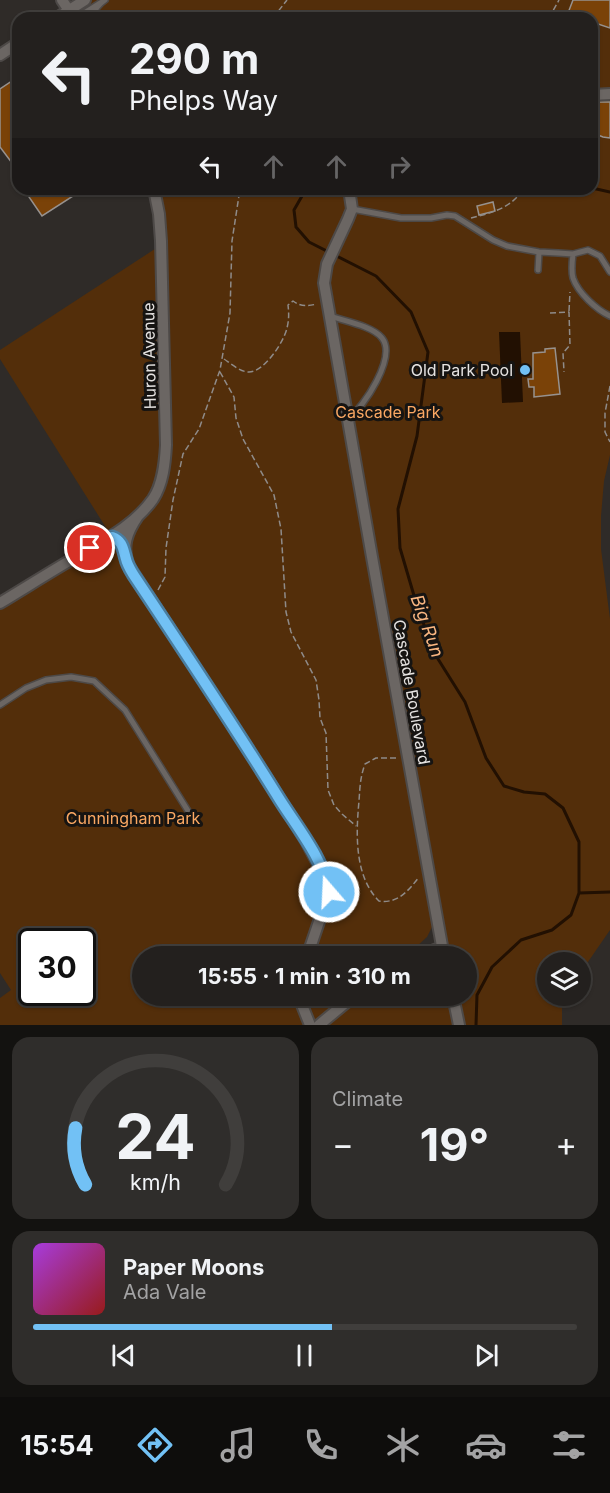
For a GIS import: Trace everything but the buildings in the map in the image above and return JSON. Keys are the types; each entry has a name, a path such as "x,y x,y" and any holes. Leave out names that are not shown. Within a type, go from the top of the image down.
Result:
{"street":[{"name":"Huron Avenue","path":"125,553 128,533 138,516 154,497 165,463 161,241 155,195"},
{"name":"Cascade Boulevard","path":"350,195 352,209 327,264 324,283 442,946"},
{"name":"Huron Avenue","path":"0,603 109,537 138,516"},
{"path":"109,537 120,541 129,566 149,599 268,780 306,841 327,881 329,892 312,946"},
{"path":"302,1006 310,1025"},
{"path":"319,1025 342,1006"},
{"path":"455,1006 459,1025"}],"lane":[{"path":"82,12 103,2"},
{"path":"352,209 401,218 455,216 507,246 539,252 573,254 588,250 600,256 610,272"},
{"path":"538,270 539,252"},
{"path":"573,254 572,270 576,285 602,313 610,316"},
{"path":"330,316 370,329 381,336 386,345 386,358 378,379 357,412 348,419"},
{"path":"0,705 26,688 46,680 71,677 94,681 125,710 195,822"}],"path":[{"path":"278,12 287,0"},
{"path":"149,599 156,594 165,576 166,548 173,500 183,454 199,429 220,372 230,313 232,241 239,195"},
{"path":"463,220 497,211 516,200 520,195"},
{"path":"564,372 563,353 570,345 570,293 576,285"},
{"path":"223,358 248,372 262,368 278,347 287,330 288,305 292,302 308,306 327,302"},
{"path":"550,313 569,312"},
{"path":"220,372 234,397 236,418 243,439 274,495 281,529 286,612 291,632 316,680 320,718 326,733 328,790 334,805 356,826"},
{"path":"610,386 605,412 605,432 610,442"},
{"path":"408,757 376,758 365,764 360,777 356,826 360,860 364,877 379,901 390,902 397,899 404,894 423,870"}],"green space":[{"path":"85,0 610,0 610,455 604,481 601,549 610,619 610,930 591,958 591,952 537,952 537,1006 562,1006 562,1025 0,1025 0,998 11,990 0,973 0,603 116,538 123,547 128,533 110,534 0,359 0,350 161,245 155,195 598,195 598,12 69,11"}],"shaded area":[{"path":"499,332 520,332 523,402 502,403"}],"waterway":[{"name":"Big Run","path":"598,189 610,192"},
{"name":"Big Run","path":"303,195 294,210 296,227 309,242 376,276 411,312 428,352 417,436 398,509 400,548 433,651 465,702 486,758 504,786 524,792 545,794 563,808 579,842 579,893 571,915 552,930 521,940 492,967 477,995 476,1025"},
{"path":"579,893 610,892"}],"place":[{"name":"Old Park Pool","path":"525,370"}],"route":[{"path":"90,548 112,537 120,541 133,574 306,841 327,881 329,892"}],"park label":[{"name":"Cascade Park","path":"388,412"},
{"name":"Cunningham Park","path":"133,818"}]}
